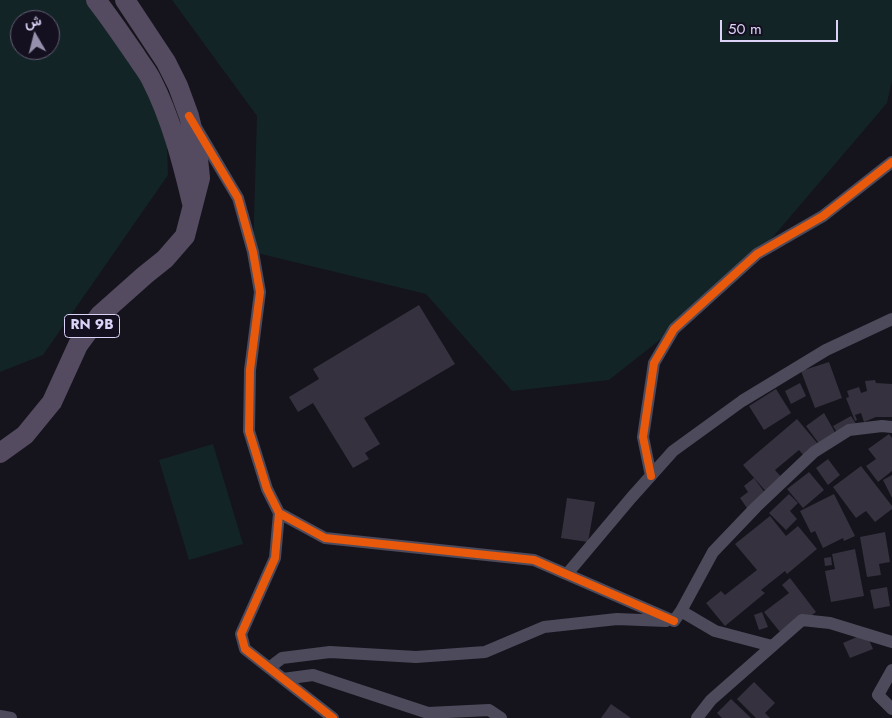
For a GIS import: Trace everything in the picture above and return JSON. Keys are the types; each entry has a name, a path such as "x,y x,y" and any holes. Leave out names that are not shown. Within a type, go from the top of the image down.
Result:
{"main road":[{"name":"RN 9B","path":"96,0 150,78 173,132 193,207"},
{"name":"RN 9B","path":"0,453 25,435 52,402 78,345 100,315 165,259 185,236 200,178 197,149 189,116 178,86 166,62 125,0"}],"street":[{"path":"189,116 238,198 253,252 260,292 250,370 249,430 267,489 279,513 275,558 241,634 245,649 333,718"},
{"path":"650,476 643,437 652,372 654,363 674,329 757,254 823,216 892,162"},
{"path":"567,574 672,451 742,401 826,350 892,319"},
{"path":"678,616 713,552 756,507 814,452 849,430 882,426 892,427"},
{"path":"279,513 326,538 534,560 715,631 772,646"},
{"path":"269,668 282,658 330,652 416,657 484,652 544,627 678,616"},
{"path":"697,718 711,700 802,620 830,623 892,642"},
{"path":"892,670 878,695 892,709"},
{"path":"283,679 313,675 428,713 489,710 501,718"},
{"path":"0,716 11,718"}],"shaded area":[{"path":"0,0 103,0 165,87 168,175 43,355 0,372"},
{"path":"172,0 892,0 892,80 887,103 738,278 609,380 512,391 426,294 253,252 257,116"},
{"path":"213,444 243,544 189,560 159,460"}],"building":[{"path":"419,305 455,364 364,418 380,444 365,453 369,459 353,468 313,403 298,412 289,397 319,379 313,369"},
{"path":"829,362 842,398 815,408 801,371"},
{"path":"875,380 876,383 892,384 892,417 876,417 864,422 861,413 855,415 857,420 855,421 846,398 849,397 847,391 859,387 861,393 867,391 865,381"},
{"path":"800,383 806,396 791,404 785,391"},
{"path":"776,389 791,413 764,430 749,406"},
{"path":"824,413 836,434 820,445 806,426"},
{"path":"851,416 858,427 840,437 833,426"},
{"path":"797,419 818,444 804,456 799,450 775,470 784,480 768,494 743,465"},
{"path":"889,434 892,438 892,471 878,482 866,466 876,459 868,449"},
{"path":"828,459 840,475 828,485 816,468"},
{"path":"861,466 892,506 892,509 875,522 866,511 856,518 833,487"},
{"path":"809,472 824,490 803,508 787,489"},
{"path":"892,475 892,498 883,480"},
{"path":"754,478 768,497 749,511 740,498 748,492 744,486"},
{"path":"789,494 798,503 790,511 797,519 786,530 769,513"},
{"path":"834,494 855,536 844,541 843,538 823,548 815,531 811,533 800,511"},
{"path":"567,498 595,502 588,542 561,538"},
{"path":"770,516 786,536 798,526 817,549 787,574 785,571 761,590 765,593 725,626 706,603 721,591 725,595 757,570 735,544"},
{"path":"885,532 890,562 879,564 881,575 867,577 860,537"},
{"path":"855,549 864,596 831,602 825,571 835,569 832,554"},
{"path":"831,557 832,565 825,566 824,558"},
{"path":"790,578 816,612 784,637 764,612 789,593 782,585"},
{"path":"887,587 890,606 874,609 870,590"},
{"path":"762,612 768,627 759,630 754,615"},
{"path":"866,633 873,649 850,658 843,643"},
{"path":"754,682 775,703 765,713 770,718 756,718 737,699"},
{"path":"731,699 751,718 722,718 717,713"},
{"path":"611,704 631,718 601,718"}],"cycle path":[{"path":"189,116 238,198 253,252 260,292 250,370 249,431 267,489 279,513 275,558 241,634 245,649 333,718"},
{"path":"651,476 643,437 654,363 674,329 757,254 823,216 892,162"},
{"path":"279,513 325,538 534,560 674,621"}]}
